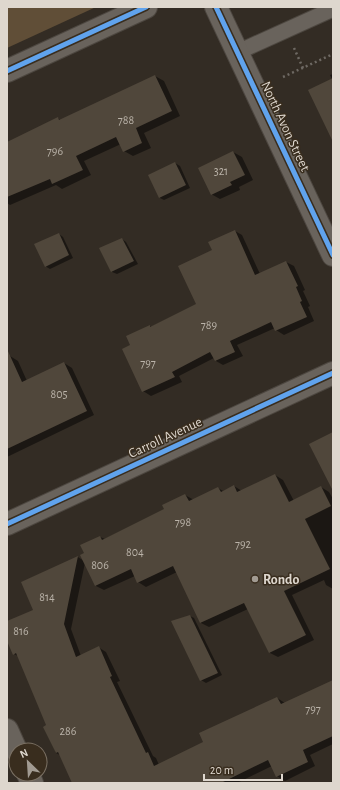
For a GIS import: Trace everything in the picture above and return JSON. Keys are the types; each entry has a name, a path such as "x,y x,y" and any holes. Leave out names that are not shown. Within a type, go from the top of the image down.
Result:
{"street":[{"path":"7,71 146,7"},
{"name":"North Avon Street","path":"216,7 333,255"},
{"name":"Carroll Avenue","path":"7,524 333,373"},
{"path":"7,730 12,742"}],"lane":[{"path":"238,52 333,9"}],"path":[{"path":"283,78 333,54"}],"shaded area":[{"path":"7,7 96,7 7,48"}],"building":[{"path":"155,75 172,111 136,128 142,143 123,152 116,137 76,156 83,170 52,184 50,179 7,197 7,142 58,117 59,120"},
{"path":"333,78 333,142 308,90"},
{"path":"233,151 245,175 230,182 232,185 211,195 198,168"},
{"path":"175,162 186,185 159,198 148,175"},
{"path":"235,230 255,275 286,261 298,286 296,287 302,301 300,302 307,317 275,331 271,322 230,341 235,352 215,361 210,352 172,372 175,377 142,392 122,349 130,345 126,336 150,325 150,327 196,304 178,266 212,250 208,242"},
{"path":"59,233 69,255 45,267 34,244"},
{"path":"122,238 134,261 111,272 99,248"},
{"path":"7,349 22,382 64,362 87,411 7,449"},
{"path":"333,432 333,491 309,444"},
{"path":"275,474 289,502 321,486 331,506 305,519 330,569 284,591 306,635 269,653 244,603 200,623 173,566 137,583 131,569 95,586 80,555 84,553 80,545 100,536 102,540 164,509 162,505 185,494 189,501 218,487 221,492 234,485 237,492"},
{"path":"78,556 64,624 76,657 99,646 112,676 110,677 146,753 148,752 154,766 203,742 199,733 277,697 281,704 333,680 333,736 303,750 308,762 276,777 268,760 221,783 72,783 58,752 56,753 43,727 46,725 16,653 13,655 7,641 7,621 33,610 21,582"},
{"path":"190,615 218,673 200,681 171,621"}],"cycle path":[{"path":"7,71 146,7"},
{"path":"216,7 333,255"},
{"path":"7,524 333,373"}],"place":[{"name":"Rondo","path":"255,579"}]}
